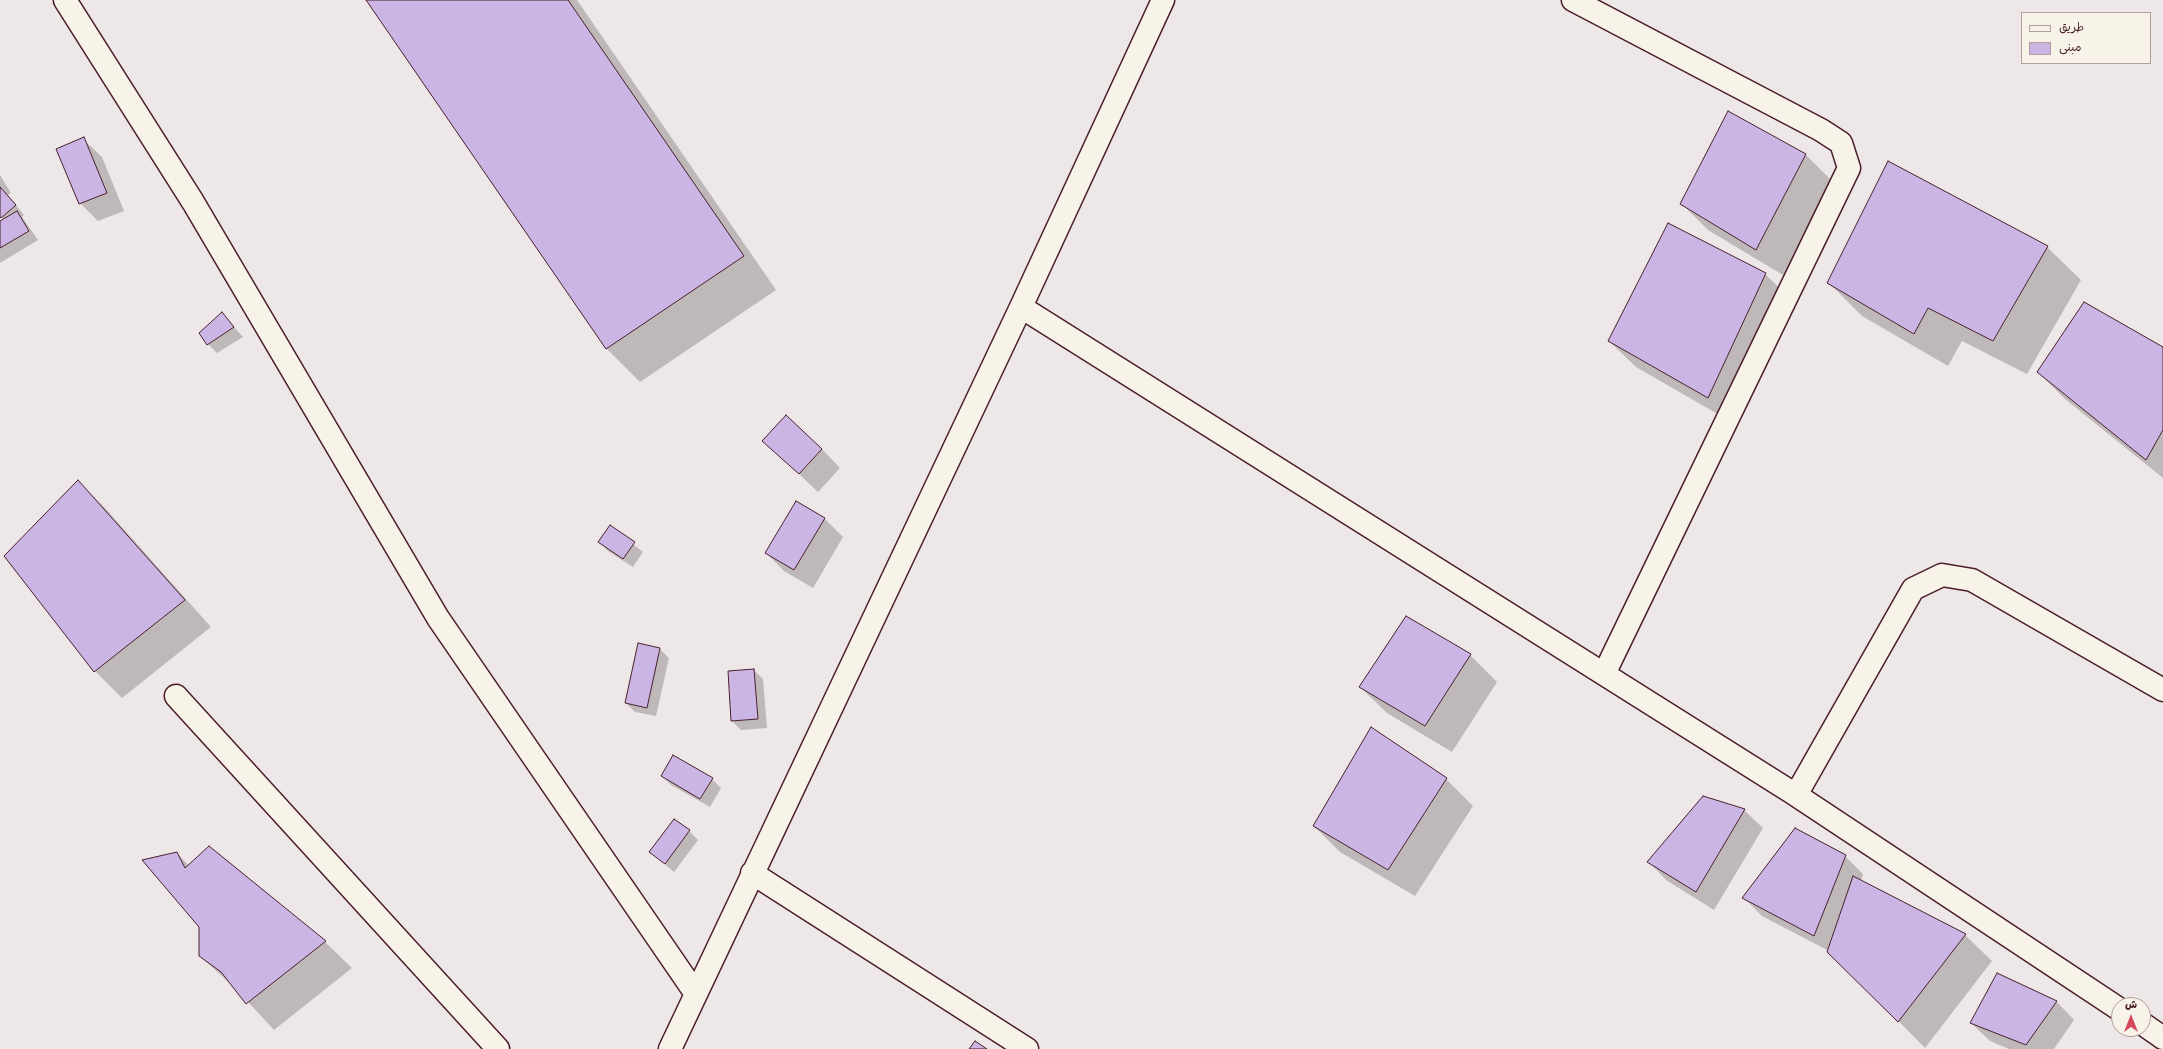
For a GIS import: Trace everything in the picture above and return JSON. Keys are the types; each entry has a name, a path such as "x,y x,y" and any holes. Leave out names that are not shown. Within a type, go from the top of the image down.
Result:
{"street":[{"path":"65,0 193,202 438,618 696,994"},
{"path":"670,1049 1021,307 1163,0"},
{"path":"1573,0 1821,130 1841,143 1849,168 1604,674"},
{"path":"1021,307 1796,795 2111,1003"},
{"path":"1796,795 1913,589 1942,576 1972,580 2163,690"},
{"path":"176,696 498,1049"},
{"path":"752,873 1027,1049"},
{"path":"2151,1030 2163,1038"}],"building":[{"path":"366,0 568,0 744,256 606,349"},
{"path":"1728,111 1806,154 1756,250 1680,204"},
{"path":"84,137 107,193 79,204 56,149"},
{"path":"1888,161 2048,246 1993,341 1928,308 1914,334 1827,283"},
{"path":"0,187 16,205 1,218 0,217"},
{"path":"17,211 29,231 0,248 0,221"},
{"path":"1668,223 1766,273 1708,398 1608,341"},
{"path":"2084,302 2163,347 2163,430 2146,460 2037,372"},
{"path":"222,312 234,327 207,345 199,333"},
{"path":"786,415 822,449 799,474 762,441"},
{"path":"78,480 185,600 94,672 4,556"},
{"path":"796,501 825,518 794,570 765,553"},
{"path":"610,525 635,542 623,559 598,542"},
{"path":"1406,616 1471,654 1425,726 1359,687"},
{"path":"638,643 660,648 647,708 625,703"},
{"path":"754,669 758,719 731,721 728,671"},
{"path":"1371,727 1447,778 1388,870 1313,826"},
{"path":"673,755 713,778 700,799 661,776"},
{"path":"1703,796 1745,809 1696,892 1647,862"},
{"path":"674,819 690,830 665,864 649,852"},
{"path":"1795,828 1846,855 1814,936 1742,898"},
{"path":"209,846 326,941 246,1004 221,972 199,956 199,927 142,860 177,852 185,868"},
{"path":"1853,876 1966,934 1898,1022 1827,952"},
{"path":"1997,973 2057,1001 2026,1045 1970,1023"},
{"path":"975,1041 987,1049 969,1049"}]}
